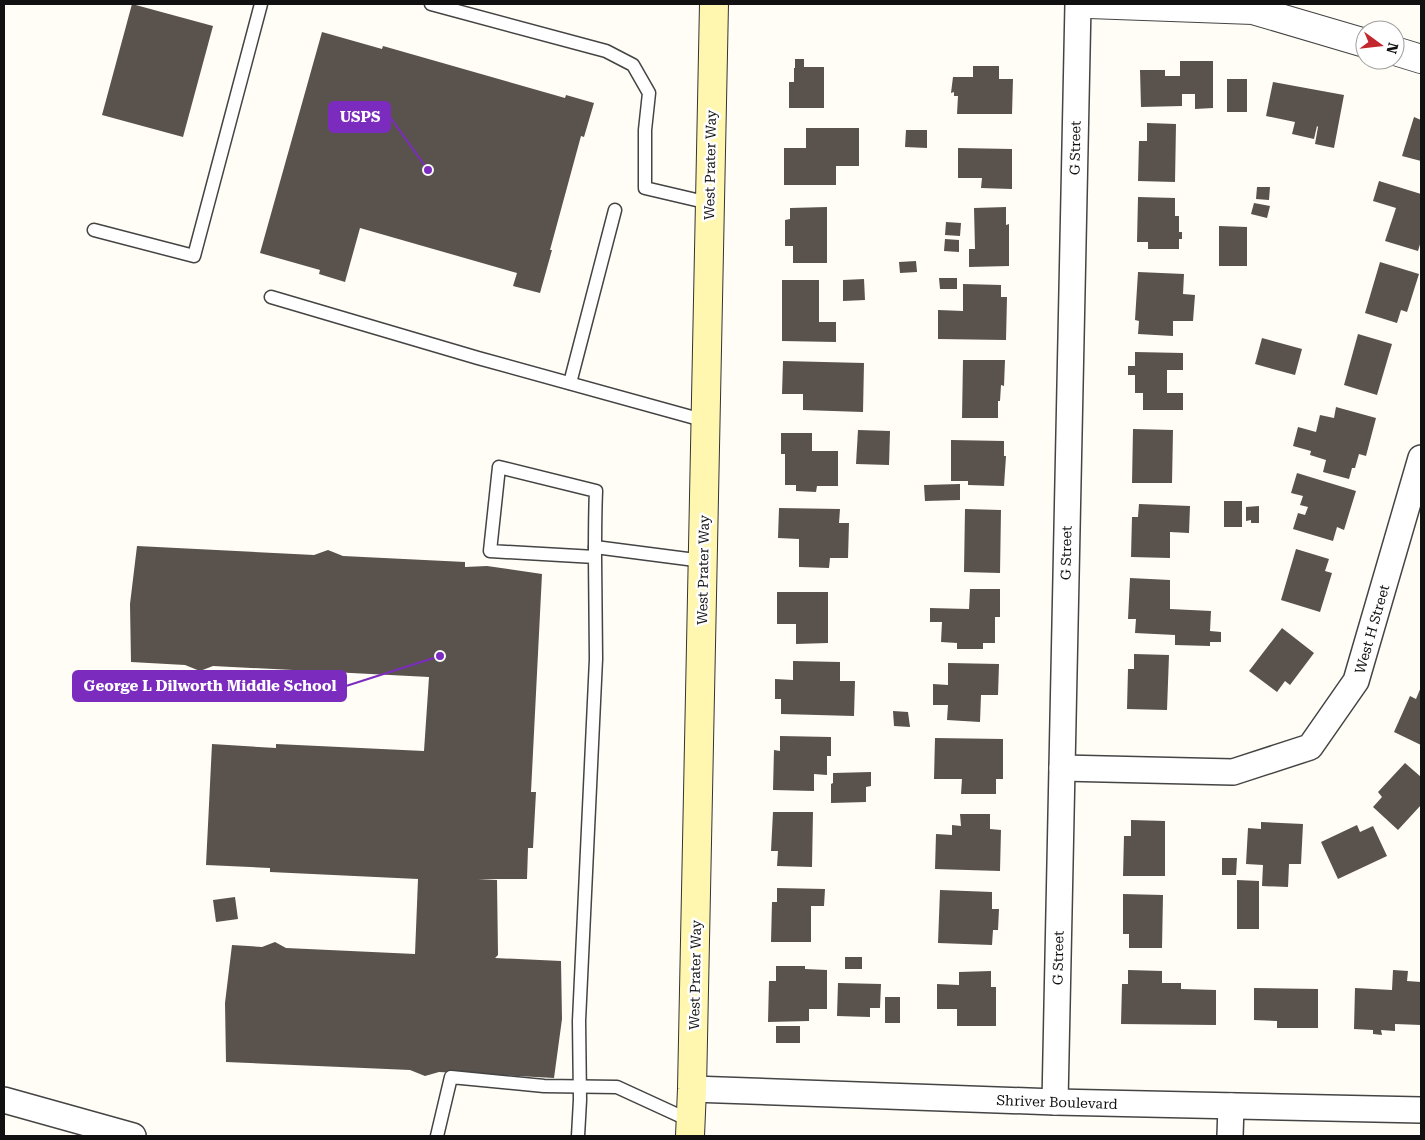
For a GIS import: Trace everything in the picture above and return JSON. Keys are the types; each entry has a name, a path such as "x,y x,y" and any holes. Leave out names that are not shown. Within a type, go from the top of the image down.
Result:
{"main road":[{"name":"West Prater Way","path":"691,1129 714,4"}],"street":[{"name":"G Street","path":"1055,1102 1078,4"},
{"path":"1089,4 1253,10 1355,40"},
{"path":"1405,55 1421,59"},
{"name":"West H Street","path":"1062,768 1233,772 1310,747 1356,681 1421,458"},
{"name":"Shriver Boulevard","path":"692,1089 1055,1102 1421,1110"},
{"path":"4,1100 133,1136"},
{"path":"1230,1136 1231,1106"}],"lane":[{"path":"94,230 194,256 261,4"},
{"path":"431,4 606,51 633,65 649,93 645,130 645,188 710,203"},
{"path":"570,383 614,210"},
{"path":"270,297 706,421"},
{"path":"578,1136 580,1011 596,659 595,552 596,492 498,467 490,552 595,552 703,561"},
{"path":"437,1136 451,1077 544,1086 617,1087 691,1129"}],"building":[{"path":"132,4 213,26 183,137 102,115"},
{"path":"322,32 382,49 383,46 565,98 566,95 594,103 584,137 581,136 540,293 513,286 517,273 360,228 345,282 319,274 320,270 260,253"},
{"path":"795,59 804,59 804,67 824,67 824,108 789,108 789,82 794,82"},
{"path":"1180,61 1213,61 1213,108 1195,109 1195,94 1182,94 1182,106 1141,107 1140,70 1165,70 1165,76 1180,76"},
{"path":"973,66 999,66 999,79 1013,79 1012,114 957,114 958,96 954,96 954,92 951,93 953,77 973,77"},
{"path":"1227,79 1247,79 1247,112 1227,112"},
{"path":"1273,82 1344,95 1334,148 1315,144 1317,126 1314,139 1292,134 1295,122 1266,116"},
{"path":"1414,117 1421,120 1421,161 1402,156"},
{"path":"1147,123 1176,124 1175,182 1138,181 1139,141 1147,141"},
{"path":"806,128 859,128 859,166 836,166 836,185 784,185 784,148 806,148"},
{"path":"906,130 927,130 927,148 905,147"},
{"path":"958,148 1012,149 1012,189 981,188 982,178 958,178"},
{"path":"1379,181 1421,194 1421,241 1418,251 1385,241 1396,208 1373,201"},
{"path":"1257,187 1270,187 1269,200 1256,199"},
{"path":"1138,197 1175,198 1175,216 1179,216 1179,232 1182,232 1182,239 1179,239 1179,249 1148,249 1148,242 1137,242"},
{"path":"1254,203 1270,206 1267,218 1251,214"},
{"path":"827,207 827,263 793,263 793,246 785,246 785,220 790,219 790,208"},
{"path":"1006,207 1006,225 1009,224 1009,266 969,267 969,249 975,249 974,208"},
{"path":"946,222 961,223 960,236 945,235"},
{"path":"1219,226 1247,227 1247,266 1219,266"},
{"path":"945,239 959,240 959,252 944,251"},
{"path":"916,261 917,272 900,273 899,262"},
{"path":"1380,262 1419,274 1407,312 1401,310 1397,323 1365,313"},
{"path":"1138,272 1184,274 1183,294 1195,295 1193,321 1173,321 1173,336 1138,334 1139,321 1135,320"},
{"path":"939,278 957,278 957,289 940,289"},
{"path":"864,279 865,300 843,301 843,280"},
{"path":"782,280 819,280 819,322 836,322 836,342 782,341"},
{"path":"963,284 1001,285 1001,297 1007,297 1006,340 938,339 938,310 963,311"},
{"path":"1358,334 1392,344 1377,395 1344,385"},
{"path":"1262,338 1302,349 1295,375 1255,364"},
{"path":"1135,352 1183,353 1183,370 1167,370 1167,393 1183,393 1183,410 1143,410 1143,393 1135,393 1135,375 1128,375 1128,366 1135,366"},
{"path":"963,360 1005,360 1004,386 1001,385 1000,401 998,401 998,418 962,418"},
{"path":"783,361 864,363 863,412 803,410 803,394 782,394"},
{"path":"1336,407 1376,418 1366,456 1359,454 1349,479 1323,472 1326,460 1310,455 1311,451 1293,446 1298,427 1316,432 1320,415 1334,418"},
{"path":"1133,429 1173,430 1172,483 1132,483"},
{"path":"858,430 890,431 889,465 856,464"},
{"path":"781,433 812,433 812,451 838,451 838,486 817,486 816,492 796,491 796,485 785,485 785,454 781,454"},
{"path":"951,440 1004,441 1004,456 1006,456 1004,486 968,485 968,481 951,481"},
{"path":"1297,473 1356,491 1344,530 1337,527 1333,541 1293,529 1298,513 1305,515 1308,507 1300,505 1303,496 1291,493"},
{"path":"960,484 960,500 925,501 924,485"},
{"path":"1224,501 1242,501 1242,527 1224,527"},
{"path":"1139,504 1190,506 1189,533 1170,532 1170,558 1131,557 1132,517 1138,517"},
{"path":"1259,506 1259,523 1251,523 1251,520 1246,521 1246,507"},
{"path":"779,508 840,509 839,523 849,523 848,558 830,558 829,568 799,567 799,539 778,538"},
{"path":"965,509 1001,510 1000,573 964,572"},
{"path":"137,546 314,555 328,550 343,556 465,562 465,567 487,566 542,574 531,792 536,792 533,848 528,848 527,879 478,879 497,880 498,955 495,958 561,961 562,1019 554,1078 439,1072 425,1076 410,1070 226,1062 225,1003 232,945 262,947 275,942 286,948 415,954 418,879 270,872 270,868 206,865 212,744 276,748 276,744 424,751 429,677 213,666 200,671 185,665 131,662 130,604"},
{"path":"1296,549 1329,559 1325,571 1332,573 1320,612 1281,600"},
{"path":"1130,578 1170,580 1170,609 1211,611 1210,631 1221,632 1221,642 1210,642 1210,646 1175,645 1175,635 1135,633 1136,619 1128,619"},
{"path":"970,589 1000,589 1000,617 995,617 995,643 983,643 983,649 957,649 957,643 941,642 942,622 930,622 930,608 969,609"},
{"path":"777,592 828,592 828,643 796,644 796,624 777,624"},
{"path":"1282,628 1314,653 1290,685 1285,681 1277,692 1249,671"},
{"path":"1134,654 1169,655 1167,710 1127,709 1128,669 1134,669"},
{"path":"793,661 840,662 840,681 855,681 854,716 781,714 781,699 775,699 775,679 793,680"},
{"path":"948,663 999,664 998,695 981,695 980,722 947,720 948,705 933,705 933,684 948,685"},
{"path":"1421,687 1421,745 1394,732 1410,696 1416,699"},
{"path":"893,711 908,712 910,727 894,726"},
{"path":"780,736 831,737 831,756 827,756 827,775 814,774 814,791 773,790 774,750 780,751"},
{"path":"935,738 1003,739 1003,779 996,779 996,794 961,794 962,779 934,779"},
{"path":"1405,763 1421,777 1421,805 1398,830 1373,807 1382,797 1378,792"},
{"path":"871,772 871,786 866,787 866,802 831,803 833,773"},
{"path":"773,812 813,812 812,867 777,866 778,851 771,851"},
{"path":"960,814 990,814 990,829 1001,830 1000,871 935,869 936,834 952,835 952,825 961,826"},
{"path":"1131,820 1165,821 1165,876 1123,876 1124,836 1131,836"},
{"path":"1261,822 1303,824 1301,864 1289,864 1288,887 1262,886 1263,865 1246,864 1248,828 1261,829"},
{"path":"1357,825 1360,832 1373,826 1387,856 1338,879 1321,842"},
{"path":"1222,858 1237,858 1236,875 1222,875"},
{"path":"1237,880 1259,881 1259,929 1237,929"},
{"path":"777,888 825,889 824,906 811,906 811,942 771,942 772,902 777,902"},
{"path":"940,890 992,892 992,909 999,909 998,930 993,930 992,945 938,943"},
{"path":"1123,894 1163,895 1162,948 1129,948 1129,934 1123,934"},
{"path":"235,897 238,919 216,922 213,900"},
{"path":"845,957 862,957 862,969 845,969"},
{"path":"776,966 805,966 805,969 827,970 827,1009 809,1009 809,1021 768,1022 769,981 776,981"},
{"path":"1128,970 1162,971 1162,983 1181,983 1181,989 1216,990 1216,1025 1121,1024 1122,984 1128,984"},
{"path":"1393,970 1408,971 1407,981 1421,982 1421,1025 1395,1024 1395,1031 1381,1030 1382,1035 1373,1034 1373,1030 1354,1029 1355,988 1392,990"},
{"path":"991,971 991,987 996,987 996,1026 957,1026 957,1009 937,1009 937,984 959,985 959,972"},
{"path":"838,983 881,984 880,1008 870,1008 870,1017 837,1016"},
{"path":"1254,988 1318,989 1318,1028 1277,1028 1277,1021 1254,1020"},
{"path":"885,997 900,997 900,1023 885,1023"},
{"path":"776,1026 800,1026 800,1043 776,1043"}],"place":[{"name":"USPS","path":"428,170"},
{"name":"George L Dilworth Middle School","path":"440,656"}]}
